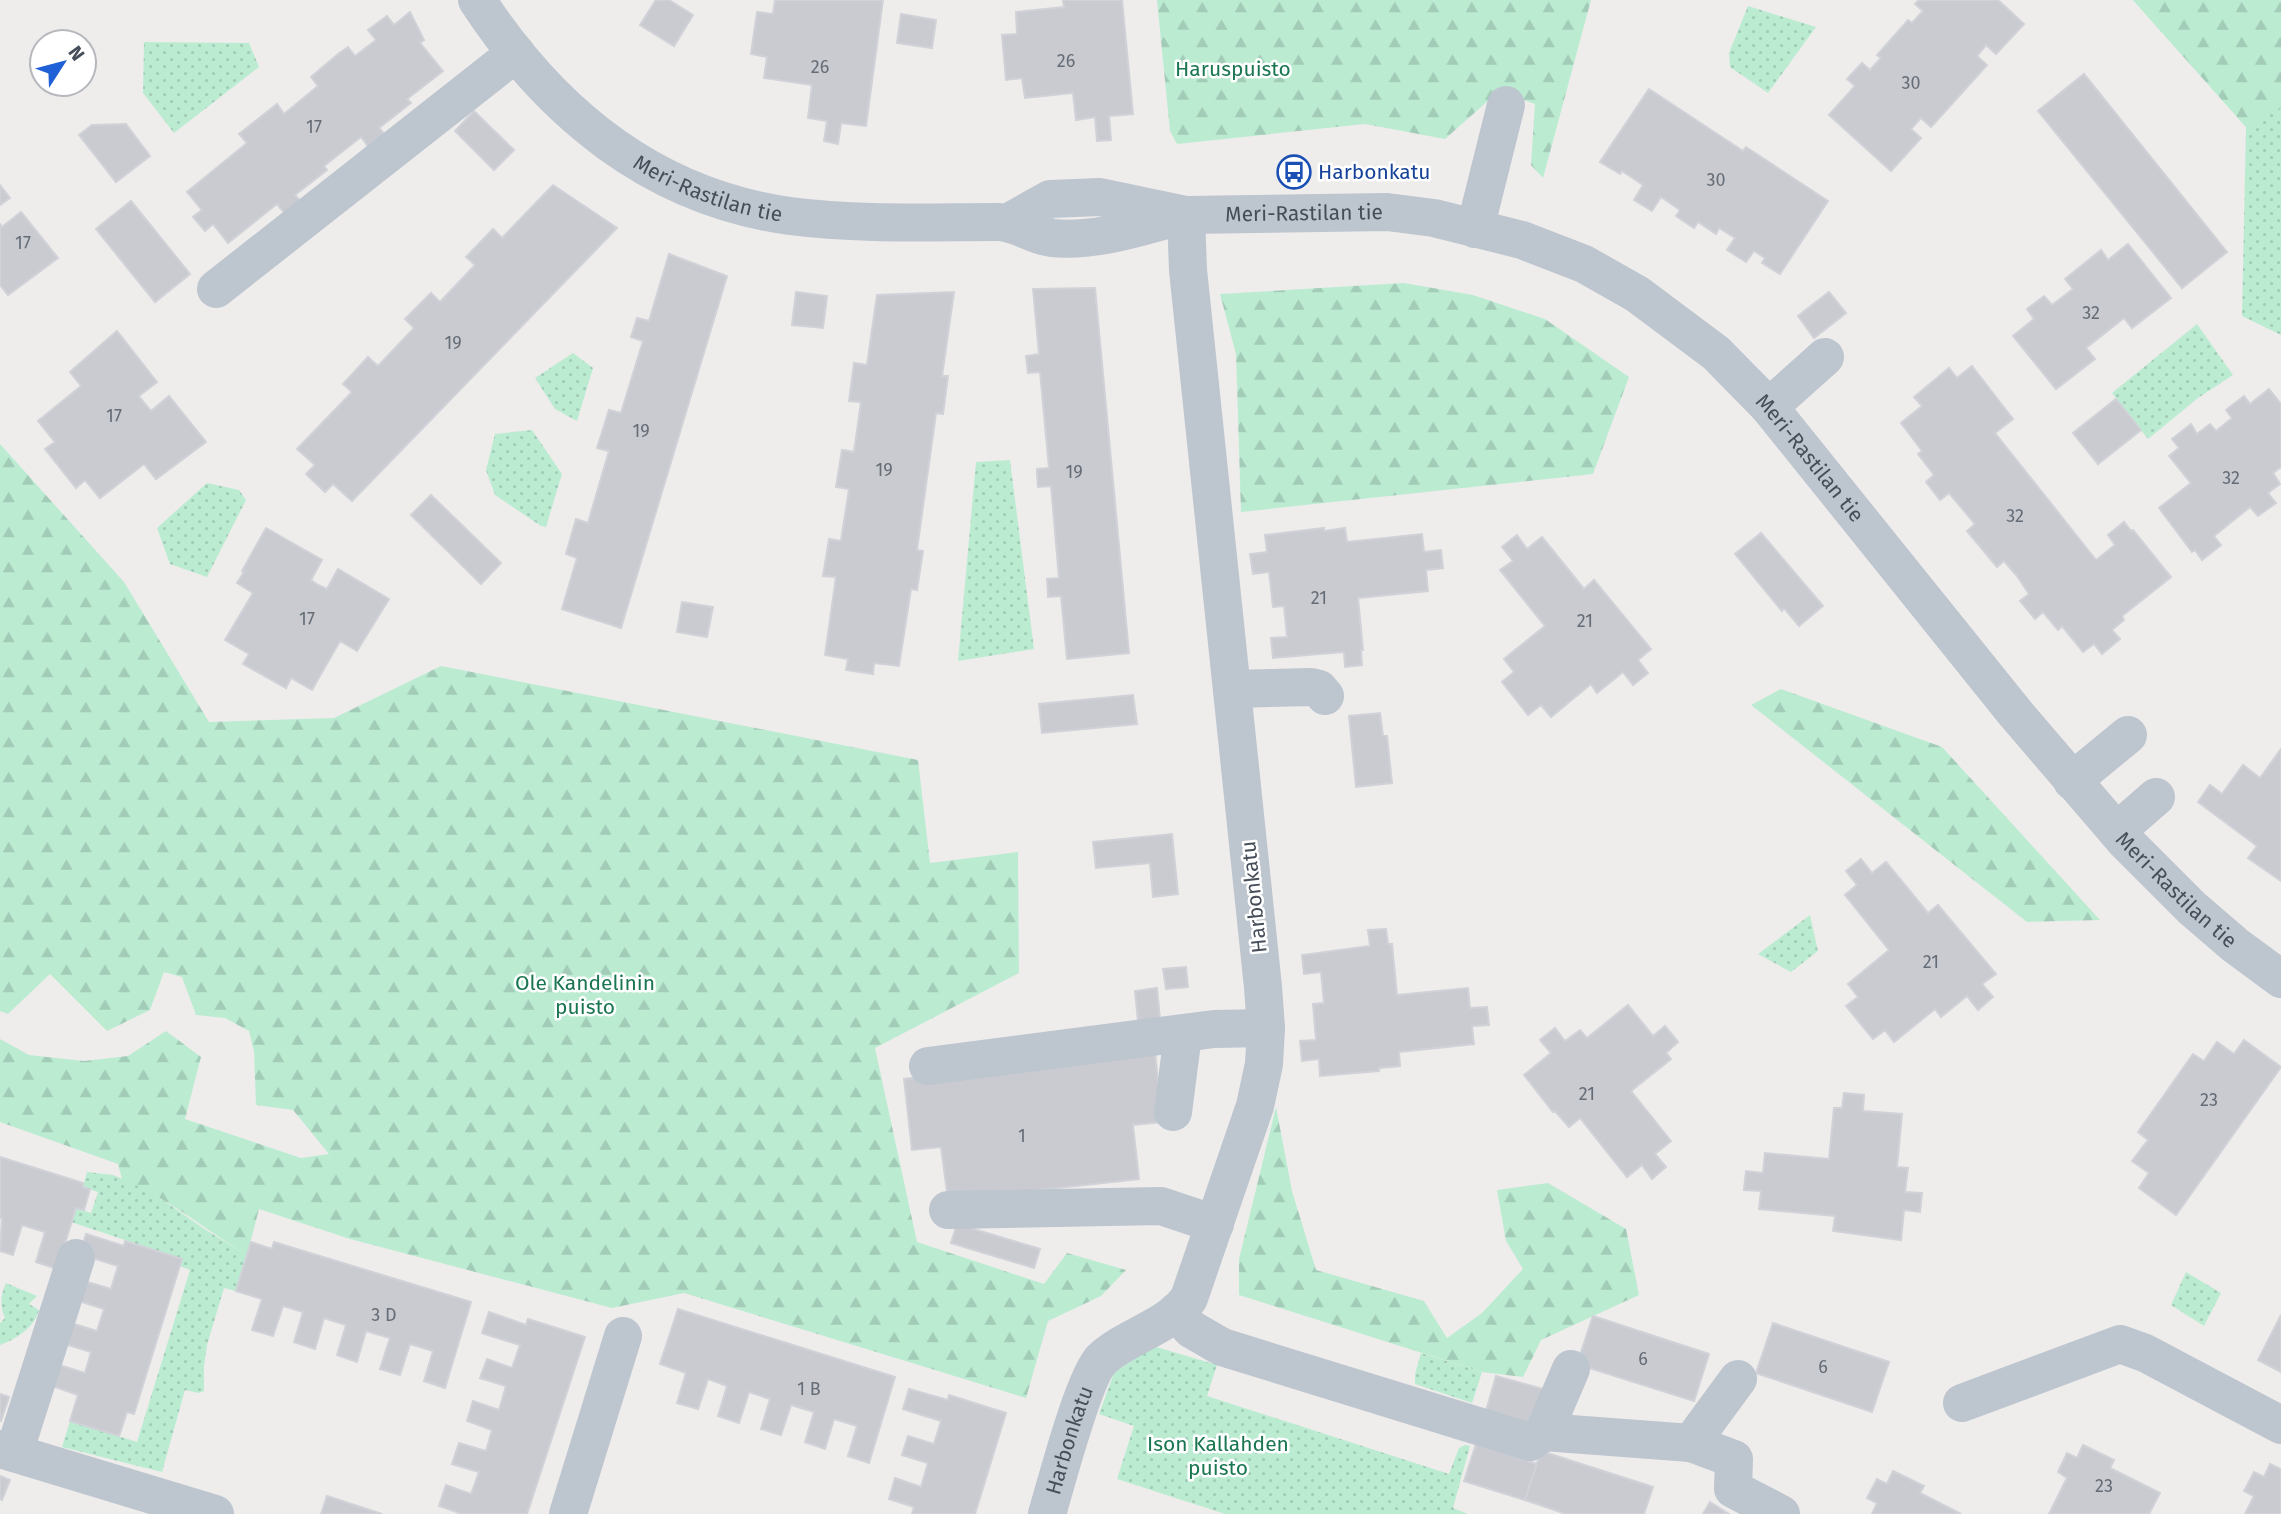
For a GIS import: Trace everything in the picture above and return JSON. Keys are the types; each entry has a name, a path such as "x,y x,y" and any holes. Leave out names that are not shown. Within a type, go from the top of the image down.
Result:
{"street":[{"name":"Meri-Rastilan tie","path":"477,0 550,93 589,128 631,159 688,188 746,207 826,220 880,223 1009,222 1050,199 1087,197 1100,197 1186,215 1387,212 1434,218 1522,240 1584,264 1637,294 1716,353 1769,407 2072,781 2156,873 2192,908 2235,945 2281,979"},
{"path":"216,289 516,53"},
{"path":"1475,229 1506,105"},
{"name":"Harbonkatu","path":"1047,1514 1094,1367 1116,1349 1176,1312 1189,1298 1255,1106 1264,1064 1266,1028 1188,270 1186,215"},
{"path":"1769,407 1825,357"},
{"path":"1232,689 1311,687 1319,689 1325,696"},
{"path":"2072,781 2128,735"},
{"path":"2118,831 2156,797"},
{"path":"928,1066 1214,1029 1266,1028"},
{"path":"1173,1112 1183,1034"},
{"path":"948,1210 1161,1206 1215,1224"},
{"path":"76,1258 7,1451 215,1514"},
{"path":"1176,1312 1191,1329 1222,1347 1530,1442 1545,1432 1571,1369"},
{"path":"568,1514 623,1336"},
{"path":"1962,1403 2120,1345 2145,1353 2281,1424"},
{"path":"1692,1443 1738,1379"},
{"path":"1545,1432 1692,1443 1734,1460 1733,1489 1781,1514"}],"green space":[{"name":"Haruspuisto","path":"1157,0 1591,0 1543,178 1531,165 1535,104 1499,91 1445,139 1365,124 1177,144 1170,131"},
{"path":"2133,0 2281,0 2281,335 2242,316 2246,127"},
{"path":"2133,0 2281,0 2281,108 2246,127"},
{"path":"1748,6 1816,27 1768,93 1730,67 1729,53"},
{"path":"144,42 249,43 259,67 174,133 143,93"},
{"path":"1404,283 1473,295 1545,319 1629,377 1593,474 1241,512 1236,354 1220,294"},
{"path":"2197,324 2233,375 2198,398 2148,439 2112,393"},
{"path":"573,353 593,368 577,421 555,409 535,378"},
{"path":"532,430 562,474 546,527 495,495 486,470 495,434"},
{"name":"Ole Kandelinin puisto","path":"0,444 124,582 209,722 334,718 441,666 918,760 930,863 1018,852 1019,973 875,1048 917,1242 1044,1284 1067,1253 1126,1270 1101,1296 1048,1321 1026,1398 684,1293 612,1308 350,1239 259,1209 247,1255 170,1204 122,1179 118,1164 0,1122 0,1039 29,1055 84,1061 128,1056 166,1031 201,1057 185,1119 301,1158 329,1154 293,1110 256,1105 254,1052 249,1031 225,1018 196,1015 182,977 164,972 150,1010 107,1031 50,974 8,1014 0,1011"},
{"path":"1010,460 1034,649 958,661 976,462"},
{"path":"207,483 239,490 246,500 207,577 170,564 157,528"},
{"path":"1781,689 1942,747 2100,920 2027,922 1751,705"},
{"path":"1810,915 1818,951 1791,972 1758,954"},
{"path":"1276,1107 1292,1191 1316,1270 1424,1301 1447,1338 1482,1313 1523,1269 1506,1241 1497,1190 1548,1183 1626,1229 1639,1295 1541,1340 1523,1377 1482,1372 1239,1295 1239,1259"},
{"path":"87,1172 113,1175 147,1189 247,1255 236,1291 224,1288 207,1345 204,1391 199,1393 185,1390 162,1472 62,1447 70,1421 137,1442 190,1270 180,1266 182,1259 71,1222 76,1208 91,1213 98,1192 83,1187"},
{"path":"2186,1272 2221,1293 2204,1326 2171,1305"},
{"path":"6,1283 37,1296 29,1304 39,1310 24,1332 0,1345 0,1323 5,1318 2,1297"},
{"name":"Ison Kallahden puisto","path":"1153,1346 1217,1365 1207,1396 1449,1474 1459,1448 1470,1446 1453,1508 1468,1514 1225,1514 1117,1479 1134,1426 1099,1414 1114,1373"},
{"path":"1421,1353 1482,1372 1472,1403 1415,1384"}],"building":[{"path":"656,0 669,0 693,15 674,46 640,25"},
{"path":"775,0 883,0 866,126 841,123 838,144 824,141 827,121 808,118 812,85 764,78 767,57 751,54 757,12 773,14"},
{"path":"1063,0 1122,0 1133,114 1109,116 1111,140 1097,141 1095,117 1076,120 1073,93 1025,98 1022,78 1006,80 1002,35 1017,34 1016,12 1064,7"},
{"path":"1919,0 1998,0 2024,24 1996,54 1986,45 1977,56 1987,65 1931,127 1921,118 1911,129 1921,138 1891,171 1829,115 1855,86 1847,79 1862,63 1870,70 1881,58 1877,55 1908,20 1912,23 1923,11 1915,4"},
{"path":"410,12 424,40 420,43 443,71 407,99 411,103 379,128 386,136 370,149 361,137 324,166 327,170 295,195 302,203 287,216 277,204 228,243 213,224 205,231 193,217 202,210 187,192 247,143 239,134 277,104 284,114 318,86 311,77 338,54 348,47 355,56 376,40 368,30 387,16 394,25"},
{"path":"901,14 936,20 932,48 897,43"},
{"path":"2084,74 2227,252 2182,288 2038,111"},
{"path":"1649,89 1743,151 1746,147 1828,201 1780,274 1762,263 1765,258 1754,251 1746,262 1727,250 1735,238 1719,228 1716,234 1698,222 1694,228 1676,216 1680,210 1661,197 1652,211 1634,200 1643,185 1622,171 1620,174 1600,162"},
{"path":"474,111 514,150 494,170 455,131"},
{"path":"126,124 150,156 116,182 79,135 92,125"},
{"path":"0,185 10,198 0,205"},
{"path":"553,185 617,228 352,501 333,484 325,492 306,474 315,465 297,449 352,392 343,384 368,357 378,366 414,328 405,319 431,293 440,302 475,265 466,257 493,229 502,238"},
{"path":"131,201 190,274 155,302 96,229"},
{"path":"21,212 58,258 8,295 0,285 0,224 2,227"},
{"path":"2128,244 2171,298 2132,328 2124,318 2086,348 2095,359 2056,389 2013,336 2034,319 2027,309 2044,296 2052,305 2073,289 2065,279 2101,250 2108,260"},
{"path":"669,254 727,276 621,628 562,609 577,558 566,554 576,519 588,523 609,451 597,448 609,410 621,413 643,341 631,337 637,318 649,321"},
{"path":"1095,288 1129,653 1067,659 1061,596 1048,597 1047,579 1059,578 1051,486 1038,487 1037,469 1049,468 1040,372 1028,373 1026,356 1039,354 1033,289"},
{"path":"796,292 827,296 823,328 792,325"},
{"path":"954,292 942,376 948,376 943,414 936,413 917,550 923,551 917,590 911,589 899,666 874,663 873,674 846,670 848,659 825,655 836,577 823,576 829,539 841,541 849,489 836,487 842,450 854,452 861,402 849,401 854,363 867,365 877,295"},
{"path":"1829,292 1846,313 1814,338 1798,316"},
{"path":"117,331 157,382 139,396 145,404 151,411 169,396 206,442 156,479 144,464 100,498 85,480 76,488 45,449 55,442 38,421 81,386 70,372"},
{"path":"1972,366 2013,419 1995,433 2096,560 2115,545 2108,535 2124,522 2171,577 2122,616 2124,620 2112,630 2120,639 2102,654 2094,644 2083,652 2062,626 2058,630 2043,612 2035,619 2020,601 2029,594 2017,576 2004,561 1997,567 1967,531 1975,524 1949,493 1940,500 1926,482 1934,475 1918,454 1922,451 1901,423 1922,406 1914,397 1949,368 1957,378"},
{"path":"2269,389 2281,404 2281,467 2273,473 2280,484 2268,493 2276,503 2258,516 2250,507 2214,536 2221,545 2202,560 2195,550 2192,552 2159,508 2191,483 2169,456 2179,448 2172,439 2191,424 2197,434 2210,424 2216,431 2232,418 2226,410 2244,396 2250,404"},
{"path":"2116,399 2141,430 2098,464 2073,433"},
{"path":"431,495 501,563 481,584 411,515"},
{"path":"266,528 322,560 311,580 318,585 327,589 338,569 389,599 357,651 340,641 312,690 291,678 286,688 243,664 249,654 225,640 253,593 237,583"},
{"path":"1324,528 1324,531 1345,528 1347,542 1422,534 1424,552 1441,550 1443,568 1426,570 1428,591 1358,598 1362,665 1345,667 1344,652 1273,658 1271,638 1287,637 1284,606 1273,607 1269,572 1253,574 1250,554 1267,552 1265,535"},
{"path":"1761,533 1823,606 1799,626 1784,608 1782,611 1735,554"},
{"path":"1517,535 1527,549 1542,537 1584,589 1594,580 1651,649 1638,660 1648,673 1633,685 1623,672 1597,693 1591,684 1551,717 1541,705 1528,715 1502,682 1514,672 1504,659 1545,626 1500,570 1513,561 1502,547"},
{"path":"682,602 713,607 707,637 677,632"},
{"path":"1133,695 1137,724 1042,733 1039,704"},
{"path":"1380,713 1383,736 1387,736 1392,783 1356,787 1349,716"},
{"path":"2281,749 2281,881 2248,858 2257,846 2198,802 2210,785 2222,794 2243,765 2260,778"},
{"path":"1172,834 1178,894 1153,897 1150,863 1096,868 1093,842"},
{"path":"1861,859 1872,873 1886,862 1928,913 1938,905 1996,974 1982,984 1993,997 1978,1010 1967,996 1941,1017 1935,1009 1894,1042 1885,1030 1873,1039 1846,1006 1858,997 1848,984 1889,950 1845,895 1857,885 1846,871"},
{"path":"1386,929 1388,944 1392,944 1397,995 1468,988 1470,1008 1487,1007 1489,1025 1472,1026 1474,1044 1399,1052 1400,1066 1379,1068 1379,1071 1320,1076 1319,1059 1302,1061 1300,1041 1316,1040 1313,1004 1324,1003 1321,972 1304,974 1302,955 1370,946 1368,930"},
{"path":"1186,967 1188,987 1166,989 1163,969"},
{"path":"1157,988 1160,1019 1138,1021 1135,991"},
{"path":"1628,1005 1653,1036 1665,1026 1678,1042 1666,1053 1671,1059 1631,1091 1671,1141 1655,1154 1666,1167 1652,1179 1642,1165 1627,1177 1580,1118 1569,1127 1553,1112 1524,1075 1551,1053 1540,1040 1555,1028 1565,1041 1580,1030 1587,1038"},
{"path":"2244,1040 2281,1067 2176,1215 2139,1188 2149,1173 2132,1161 2148,1140 2138,1132 2193,1054 2204,1061 2217,1042 2234,1054"},
{"path":"1155,1051 1162,1122 1133,1125 1139,1179 948,1200 941,1147 912,1150 904,1079"},
{"path":"1844,1093 1864,1095 1863,1111 1902,1114 1897,1167 1908,1168 1905,1192 1922,1193 1920,1212 1904,1210 1901,1240 1833,1231 1835,1216 1759,1209 1761,1191 1744,1190 1746,1171 1763,1173 1765,1153 1829,1159 1834,1108 1842,1108"},
{"path":"0,1157 83,1183 83,1187 90,1189 84,1210 76,1208 57,1269 36,1262 45,1232 22,1225 13,1255 0,1251"},
{"path":"957,1224 1040,1249 1034,1268 951,1243"},
{"path":"86,1234 124,1246 125,1241 182,1259 134,1414 127,1412 119,1436 70,1421 78,1395 52,1386 59,1365 85,1373 91,1352 65,1344 71,1323 97,1331 104,1309 79,1301 84,1281 111,1289 118,1266 80,1254"},
{"path":"251,1242 272,1249 274,1242 471,1302 445,1388 424,1381 433,1351 410,1344 400,1375 380,1369 390,1338 366,1331 357,1362 337,1355 346,1325 324,1318 315,1349 294,1342 303,1312 283,1306 273,1336 252,1330 262,1299 236,1291"},
{"path":"678,1309 895,1377 869,1463 848,1456 857,1426 834,1419 825,1449 805,1442 814,1412 791,1405 781,1435 761,1429 770,1399 749,1392 739,1423 718,1416 727,1386 708,1379 698,1409 677,1403 686,1373 660,1364"},
{"path":"489,1312 526,1325 528,1319 585,1337 527,1514 462,1514 439,1506 446,1485 471,1494 479,1472 452,1464 459,1443 486,1451 492,1430 467,1421 473,1401 499,1410 506,1386 480,1378 487,1359 512,1368 520,1345 482,1333"},
{"path":"2281,1315 2281,1372 2258,1360"},
{"path":"1593,1316 1709,1354 1694,1401 1577,1364"},
{"path":"1773,1323 1889,1362 1872,1412 1756,1373"},
{"path":"1496,1376 1547,1390 1537,1426 1486,1411"},
{"path":"909,1389 948,1400 949,1395 1006,1413 975,1514 912,1514 914,1507 889,1499 895,1478 921,1487 928,1463 902,1455 908,1436 934,1444 941,1421 903,1409"},
{"path":"0,1394 9,1397 1,1421 0,1421"},
{"path":"1476,1444 1537,1464 1525,1500 1464,1481"},
{"path":"2083,1445 2114,1460 2110,1468 2160,1493 2149,1514 2049,1514 2067,1478 2058,1472 2067,1453 2077,1458"},
{"path":"1541,1451 1653,1487 1644,1514 1566,1514 1525,1500"},
{"path":"2270,1464 2281,1469 2281,1514 2245,1514 2254,1496 2244,1491 2254,1472 2264,1477"},
{"path":"1893,1471 1924,1486 1920,1493 1961,1514 1872,1514 1877,1503 1867,1498 1877,1479 1887,1484"},
{"path":"0,1476 10,1480 2,1500 0,1499"},
{"path":"327,1496 382,1514 321,1514"},
{"path":"1710,1502 1729,1514 1703,1514"}],"place":[{"name":"Harbonkatu","path":"1294,172"}]}
